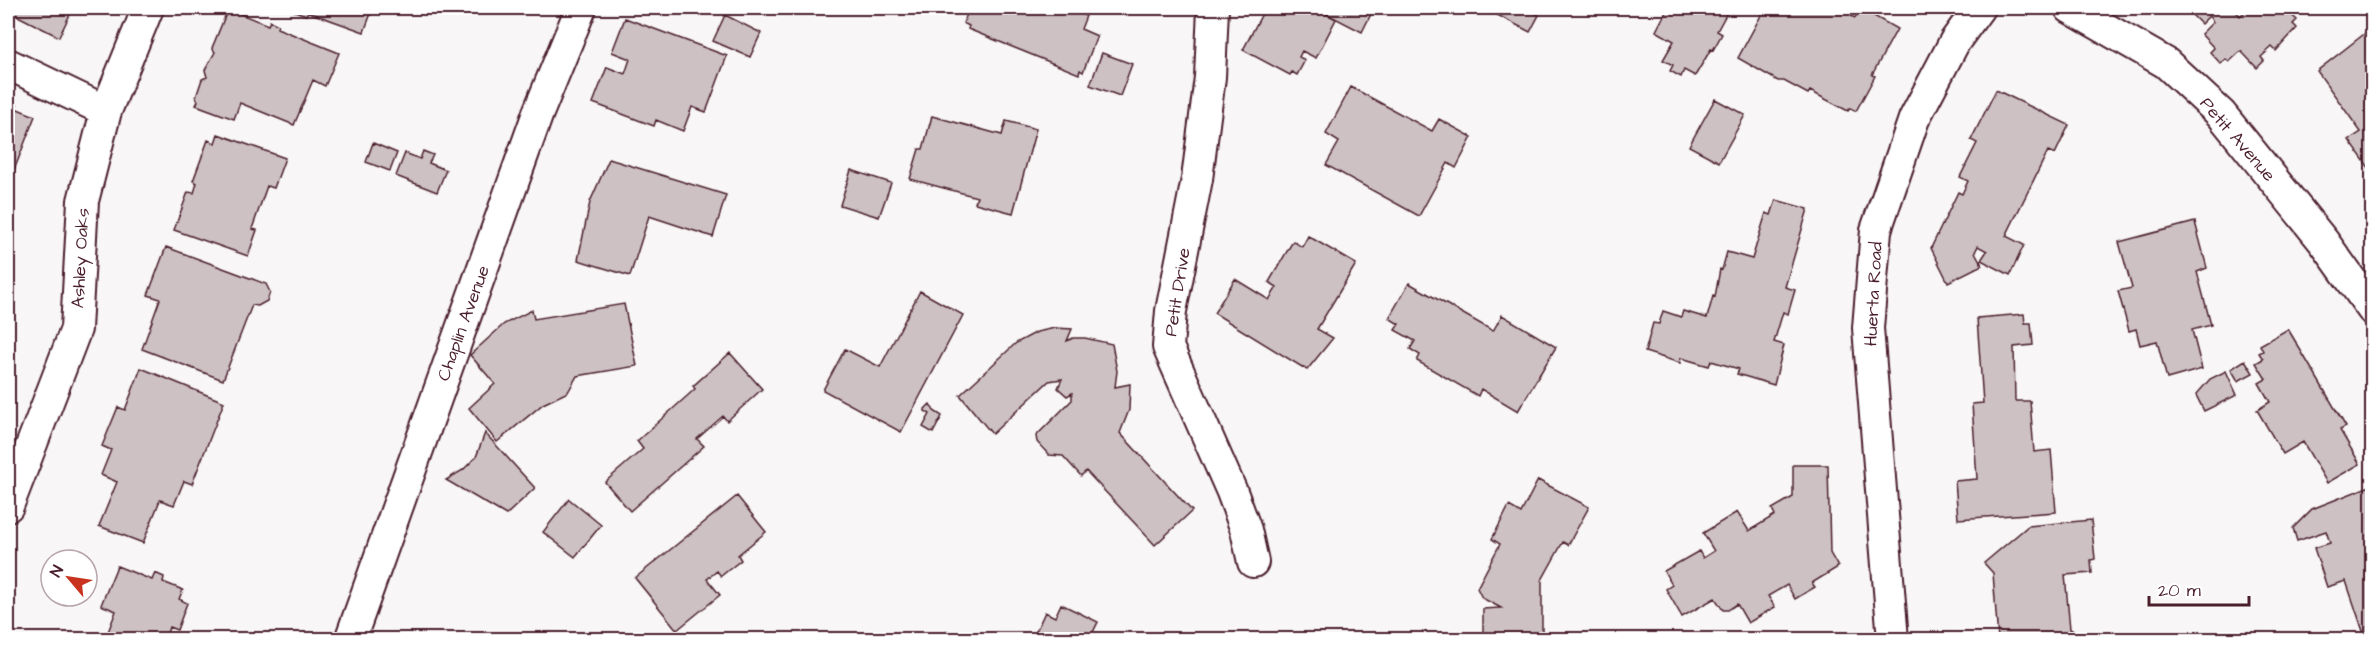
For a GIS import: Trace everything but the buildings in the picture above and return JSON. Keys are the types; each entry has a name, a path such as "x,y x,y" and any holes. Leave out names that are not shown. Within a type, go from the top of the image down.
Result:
{"street":[{"name":"Ashley Oaks","path":"8,506 76,329 82,201 106,111 148,8"},
{"name":"Chaplin Avenue","path":"350,639 538,113 581,8"},
{"name":"Petit Drive","path":"1213,8 1210,77 1197,179 1171,311 1168,347 1232,492 1246,530 1253,562"},
{"name":"Huerta Road","path":"1893,639 1868,328 1876,230 1914,119 1955,41 1979,8"},
{"name":"Petit Avenue","path":"2070,8 2166,63 2221,114 2324,242 2373,309"},
{"path":"8,64 106,111"}]}
